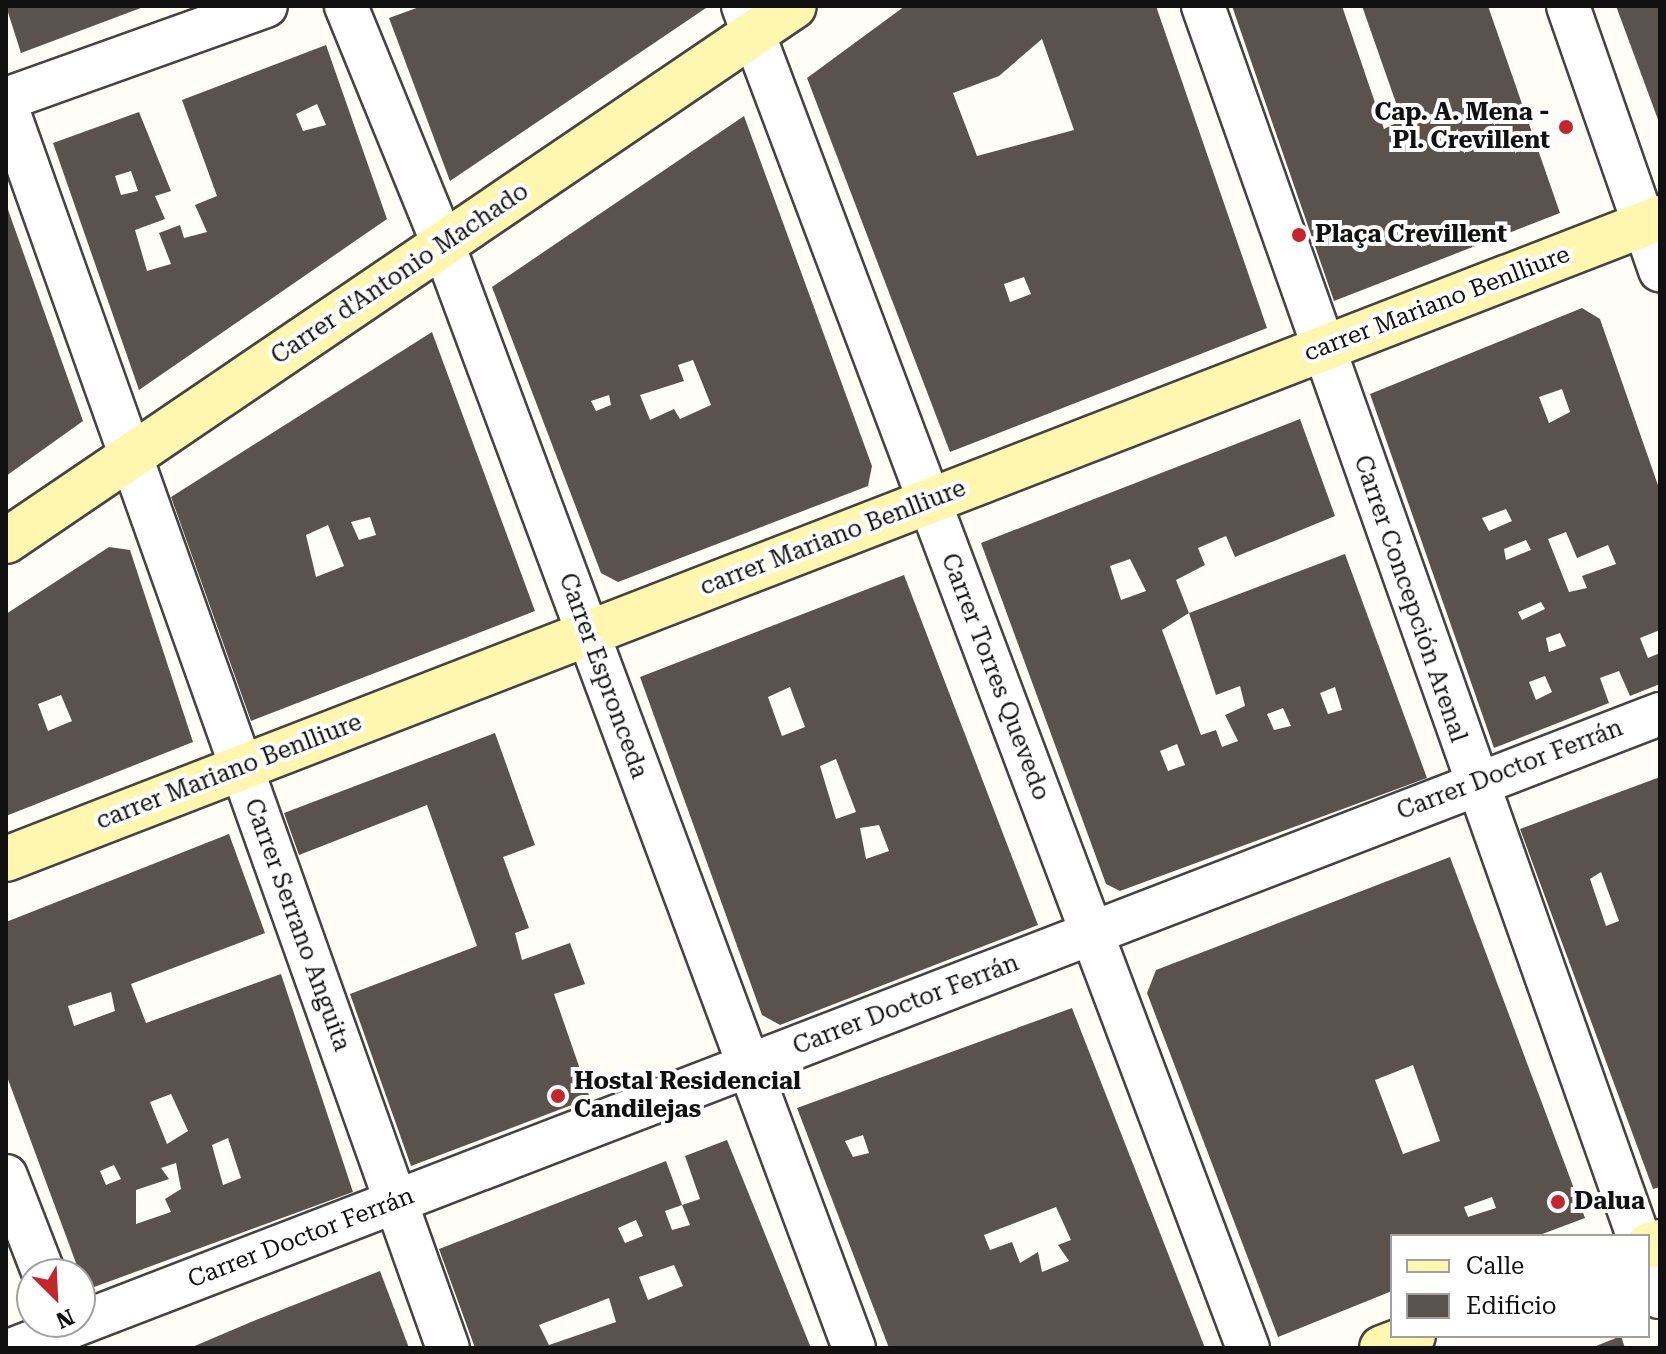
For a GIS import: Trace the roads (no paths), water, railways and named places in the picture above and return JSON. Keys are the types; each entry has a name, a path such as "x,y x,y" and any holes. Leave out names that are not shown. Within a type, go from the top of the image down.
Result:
{"street":[{"path":"6,99 266,6"},
{"name":"Carrer Espronceda","path":"346,6 443,244 745,1067 854,1348"},
{"name":"Carrer d'Antonio Machado","path":"6,541 443,244 748,20 794,6"},
{"name":"Carrer Concepción Arenal","path":"1203,6 1474,782 1637,1234"},
{"path":"1568,6 1652,221 1660,270"},
{"name":"Carrer Torres Quevedo","path":"748,20 1248,1348"},
{"name":"Carrer Serrano Anguita","path":"6,105 448,1348"},
{"name":"carrer Mariano Benlliure","path":"6,859 1652,221"},
{"name":"Carrer Doctor Ferrán","path":"96,1321 1474,782 1660,714"},
{"path":"6,1176 38,1258"},
{"path":"1650,1269 1660,1297"},
{"name":"Carrer Doctor Ferrán","path":"16,1348 50,1338"},
{"path":"1382,1348 1407,1338"}],"place":[{"name":"Cap. A. Mena - Pl. Crevillent","path":"1566,127"},
{"name":"Plaça Crevillent","path":"1299,235"},
{"name":"Hostal Residencial Candilejas","path":"558,1096"},
{"name":"Dalua","path":"1558,1202"}]}
